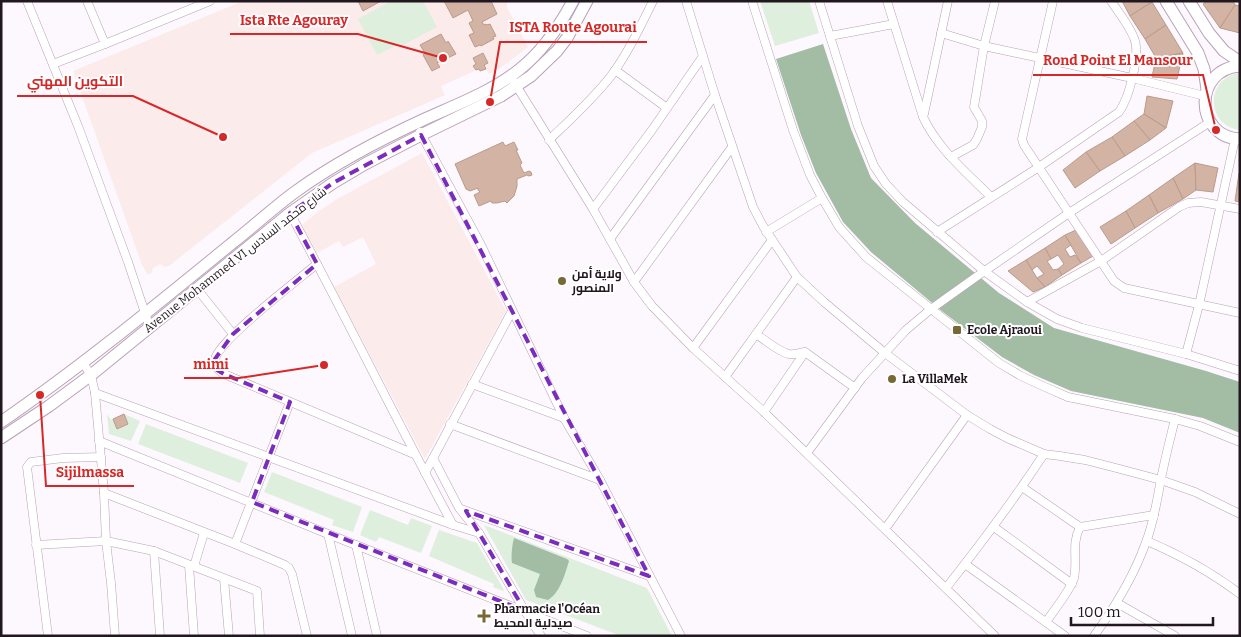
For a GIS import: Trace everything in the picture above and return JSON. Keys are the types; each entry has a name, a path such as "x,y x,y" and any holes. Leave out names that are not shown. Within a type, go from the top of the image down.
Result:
{"main road":[{"name":"Avenue Mohammed VI شارع محمد السادس","path":"1,422 83,363 234,243 294,192 340,162 486,90 520,70 542,49 555,33 573,1"},
{"name":"Avenue Mohammed VI شارع محمد السادس","path":"1,438 91,375 290,214 333,182 421,135 480,107 517,87 532,76 567,38 587,1"},
{"path":"1166,1 1198,53 1204,69 1206,93 1204,105 1210,122 1216,130 1225,136 1237,139"},
{"path":"1189,1 1209,32 1224,50 1240,62"},
{"path":"1206,93 1213,79 1222,71 1240,66"}],"street":[{"path":"27,1 81,135 146,312 150,328"},
{"path":"87,1 105,44"},
{"path":"53,64 210,1"},
{"path":"549,140 594,96 615,70 630,46 653,1"},
{"path":"686,1 753,207 766,232 797,277 885,353 967,415 990,429 1044,454 1085,460 1161,480 1195,492 1240,514"},
{"path":"752,1 810,175 839,227 866,257 999,363 1021,376 1068,397 1175,419 1200,426 1240,442"},
{"path":"819,1 858,126 874,166 886,184 903,202 937,232 984,271 1026,302 1057,319 1082,328 1186,354 1240,371"},
{"path":"887,1 923,117 933,136 951,157 991,196"},
{"path":"923,117 948,1"},
{"path":"951,157 973,145 982,127 982,121 974,107 984,46 995,1"},
{"path":"1054,1 1022,139 1024,145 1114,281 1124,288 1240,313"},
{"path":"937,232 1039,167 1118,112 1123,106 1132,78 1137,45 1134,36 1111,1"},
{"path":"830,36 894,24"},
{"path":"941,33 984,46 1206,93"},
{"path":"592,209 703,56"},
{"path":"615,70 667,108"},
{"path":"510,76 610,238 634,282 652,306 693,348 807,453 995,636"},
{"path":"610,238 715,95"},
{"path":"807,453 862,378 906,330 931,309 1069,213 1210,122"},
{"path":"415,124 481,245 564,418 600,480 681,636"},
{"path":"1186,354 1237,139"},
{"path":"634,282 732,147"},
{"path":"766,232 822,198"},
{"path":"1026,302 1101,261 1179,207 1195,202 1240,209"},
{"path":"290,214 414,454 453,525"},
{"path":"693,348 772,240"},
{"path":"317,264 233,334 215,359 217,370 414,454"},
{"path":"725,378 797,277"},
{"path":"197,289 233,334"},
{"path":"424,473 512,310"},
{"path":"756,334 784,352 795,354 806,352 855,388"},
{"path":"764,412 806,352"},
{"path":"83,363 91,375 95,393 115,636"},
{"path":"472,384 564,418"},
{"path":"95,393 479,533"},
{"path":"235,544 290,402"},
{"path":"885,530 967,415"},
{"path":"1094,636 1117,603 1140,559 1147,541 1175,419"},
{"path":"450,424 600,480"},
{"path":"99,441 587,636"},
{"path":"946,588 994,527 1044,454"},
{"path":"48,636 27,471 28,464 44,460 101,457"},
{"path":"433,458 459,508 479,533 524,611 541,636"},
{"path":"1022,487 1080,527 1154,515"},
{"path":"104,493 285,564 292,574 307,636"},
{"path":"459,508 649,576"},
{"path":"994,527 1072,584"},
{"path":"1046,622 1072,584 1076,565 1075,537 1080,527"},
{"path":"194,636 191,565 204,533"},
{"path":"328,534 352,636"},
{"path":"36,545 106,541 154,551 257,591 260,636"},
{"path":"1147,541 1174,552 1199,566 1240,594"},
{"path":"356,545 377,636"},
{"path":"154,551 160,636"},
{"path":"965,564 1065,636"},
{"path":"224,579 229,636"},
{"path":"1117,603 1175,636"}],"highlighted area":[{"path":"421,135 649,576 466,511 525,611 252,502 290,402 217,370 215,359 233,334 317,264 290,213 333,183"}],"shaded area":[{"path":"243,1 507,1 507,7 528,47 499,69 489,74 486,69 480,71 479,69 441,86 445,95 312,153 169,266 164,267 160,264 152,269 153,272 148,275 142,265 73,71"},
{"path":"422,153 506,311 425,459 334,287 376,264 363,237 343,247 339,241 317,253 302,225 337,199"}],"green space":[{"path":"391,1 423,1 437,27 403,45 401,43 377,55 358,19"},
{"path":"760,1 809,1 819,33 775,46"},
{"path":"823,44 851,129 871,178 915,223 999,293 1054,328 1240,382 1240,433 1203,418 1071,391 1034,375 1002,357 943,312 871,252 843,222 816,173 801,135 776,59"},
{"path":"1240,73 1240,130 1229,127 1220,120 1215,111 1214,102 1215,92 1220,83 1229,76"},
{"path":"107,414 111,420 113,419 117,429 128,424 124,414 140,421 131,441 109,434"},
{"path":"146,424 248,463 240,483 138,444"},
{"path":"272,472 362,507 353,532 332,525 334,520 264,492"},
{"path":"370,510 408,525 411,518 432,526 421,553 379,537 376,542 360,535"},
{"path":"484,525 647,588 672,636 621,636 526,600"},
{"path":"439,530 477,543 504,590 493,587 494,584 429,556"},
{"path":"514,538 569,561 559,588 548,600 536,597 534,590 540,574 512,563"}],"building":[{"path":"358,1 381,1 363,11"},
{"path":"444,1 491,1 497,14 482,22 484,25 490,24 496,36 493,37 494,39 475,47 469,35 474,33 469,23 473,21 468,10 453,18"},
{"path":"1122,1 1152,1 1152,2 1130,16"},
{"path":"1207,1 1233,1 1235,5 1220,28 1203,4"},
{"path":"1152,2 1166,25 1145,39 1130,16"},
{"path":"1235,5 1240,6 1240,33 1220,28"},
{"path":"1166,25 1183,53 1156,58 1145,39"},
{"path":"441,34 456,54 437,63 440,67 432,71 420,45"},
{"path":"483,53 488,63 484,65 486,69 476,70 473,66 476,64 473,58"},
{"path":"1183,53 1177,79 1152,77 1156,58"},
{"path":"1147,96 1173,101 1166,128 1144,114"},
{"path":"1144,114 1166,128 1150,140 1134,121"},
{"path":"1134,121 1150,140 1125,156 1112,137"},
{"path":"1112,137 1125,156 1100,171 1086,152"},
{"path":"503,142 505,146 514,142 524,173 529,171 532,175 517,179 514,196 507,203 505,201 492,203 491,201 479,206 474,195 480,192 478,188 470,191 466,189 455,164"},
{"path":"1086,152 1100,171 1075,188 1063,170"},
{"path":"1195,163 1196,190 1183,199 1173,178"},
{"path":"1195,163 1218,168 1213,192 1196,190"},
{"path":"1240,173 1240,202 1235,201"},
{"path":"1173,178 1183,199 1158,213 1149,195"},
{"path":"1149,195 1158,213 1135,228 1126,211"},
{"path":"1126,211 1135,228 1111,244 1100,227"},
{"path":"1076,230 1093,256 1081,263 1065,235"},
{"path":"1065,235 1071,245 1065,249 1070,257 1075,255 1081,263 1062,275 1058,269 1064,264 1058,255 1051,259 1045,248"},
{"path":"1045,248 1051,259 1047,261 1053,270 1058,269 1062,275 1045,287 1037,278 1044,274 1037,266 1032,270 1026,260"},
{"path":"1026,260 1045,287 1033,292 1008,271"},
{"path":"124,414 128,424 117,429 113,419"}],"place":[{"name":"Ista Rte Agouray","path":"443,58"},
{"name":"ISTA Route Agourai","path":"490,102"},
{"name":"Rond Point El Mansour","path":"1216,130"},
{"name":"التكوين المهني","path":"223,137"},
{"name":"ولاية أمن المنصور","path":"562,281"},
{"name":"Ecole Ajraoui","path":"957,330"},
{"name":"mimi","path":"324,365"},
{"name":"La VillaMek","path":"892,379"},
{"name":"Sijilmassa","path":"40,395"},
{"name":"Pharmacie l'Océan صيدلية المحيط","path":"484,616"}]}
